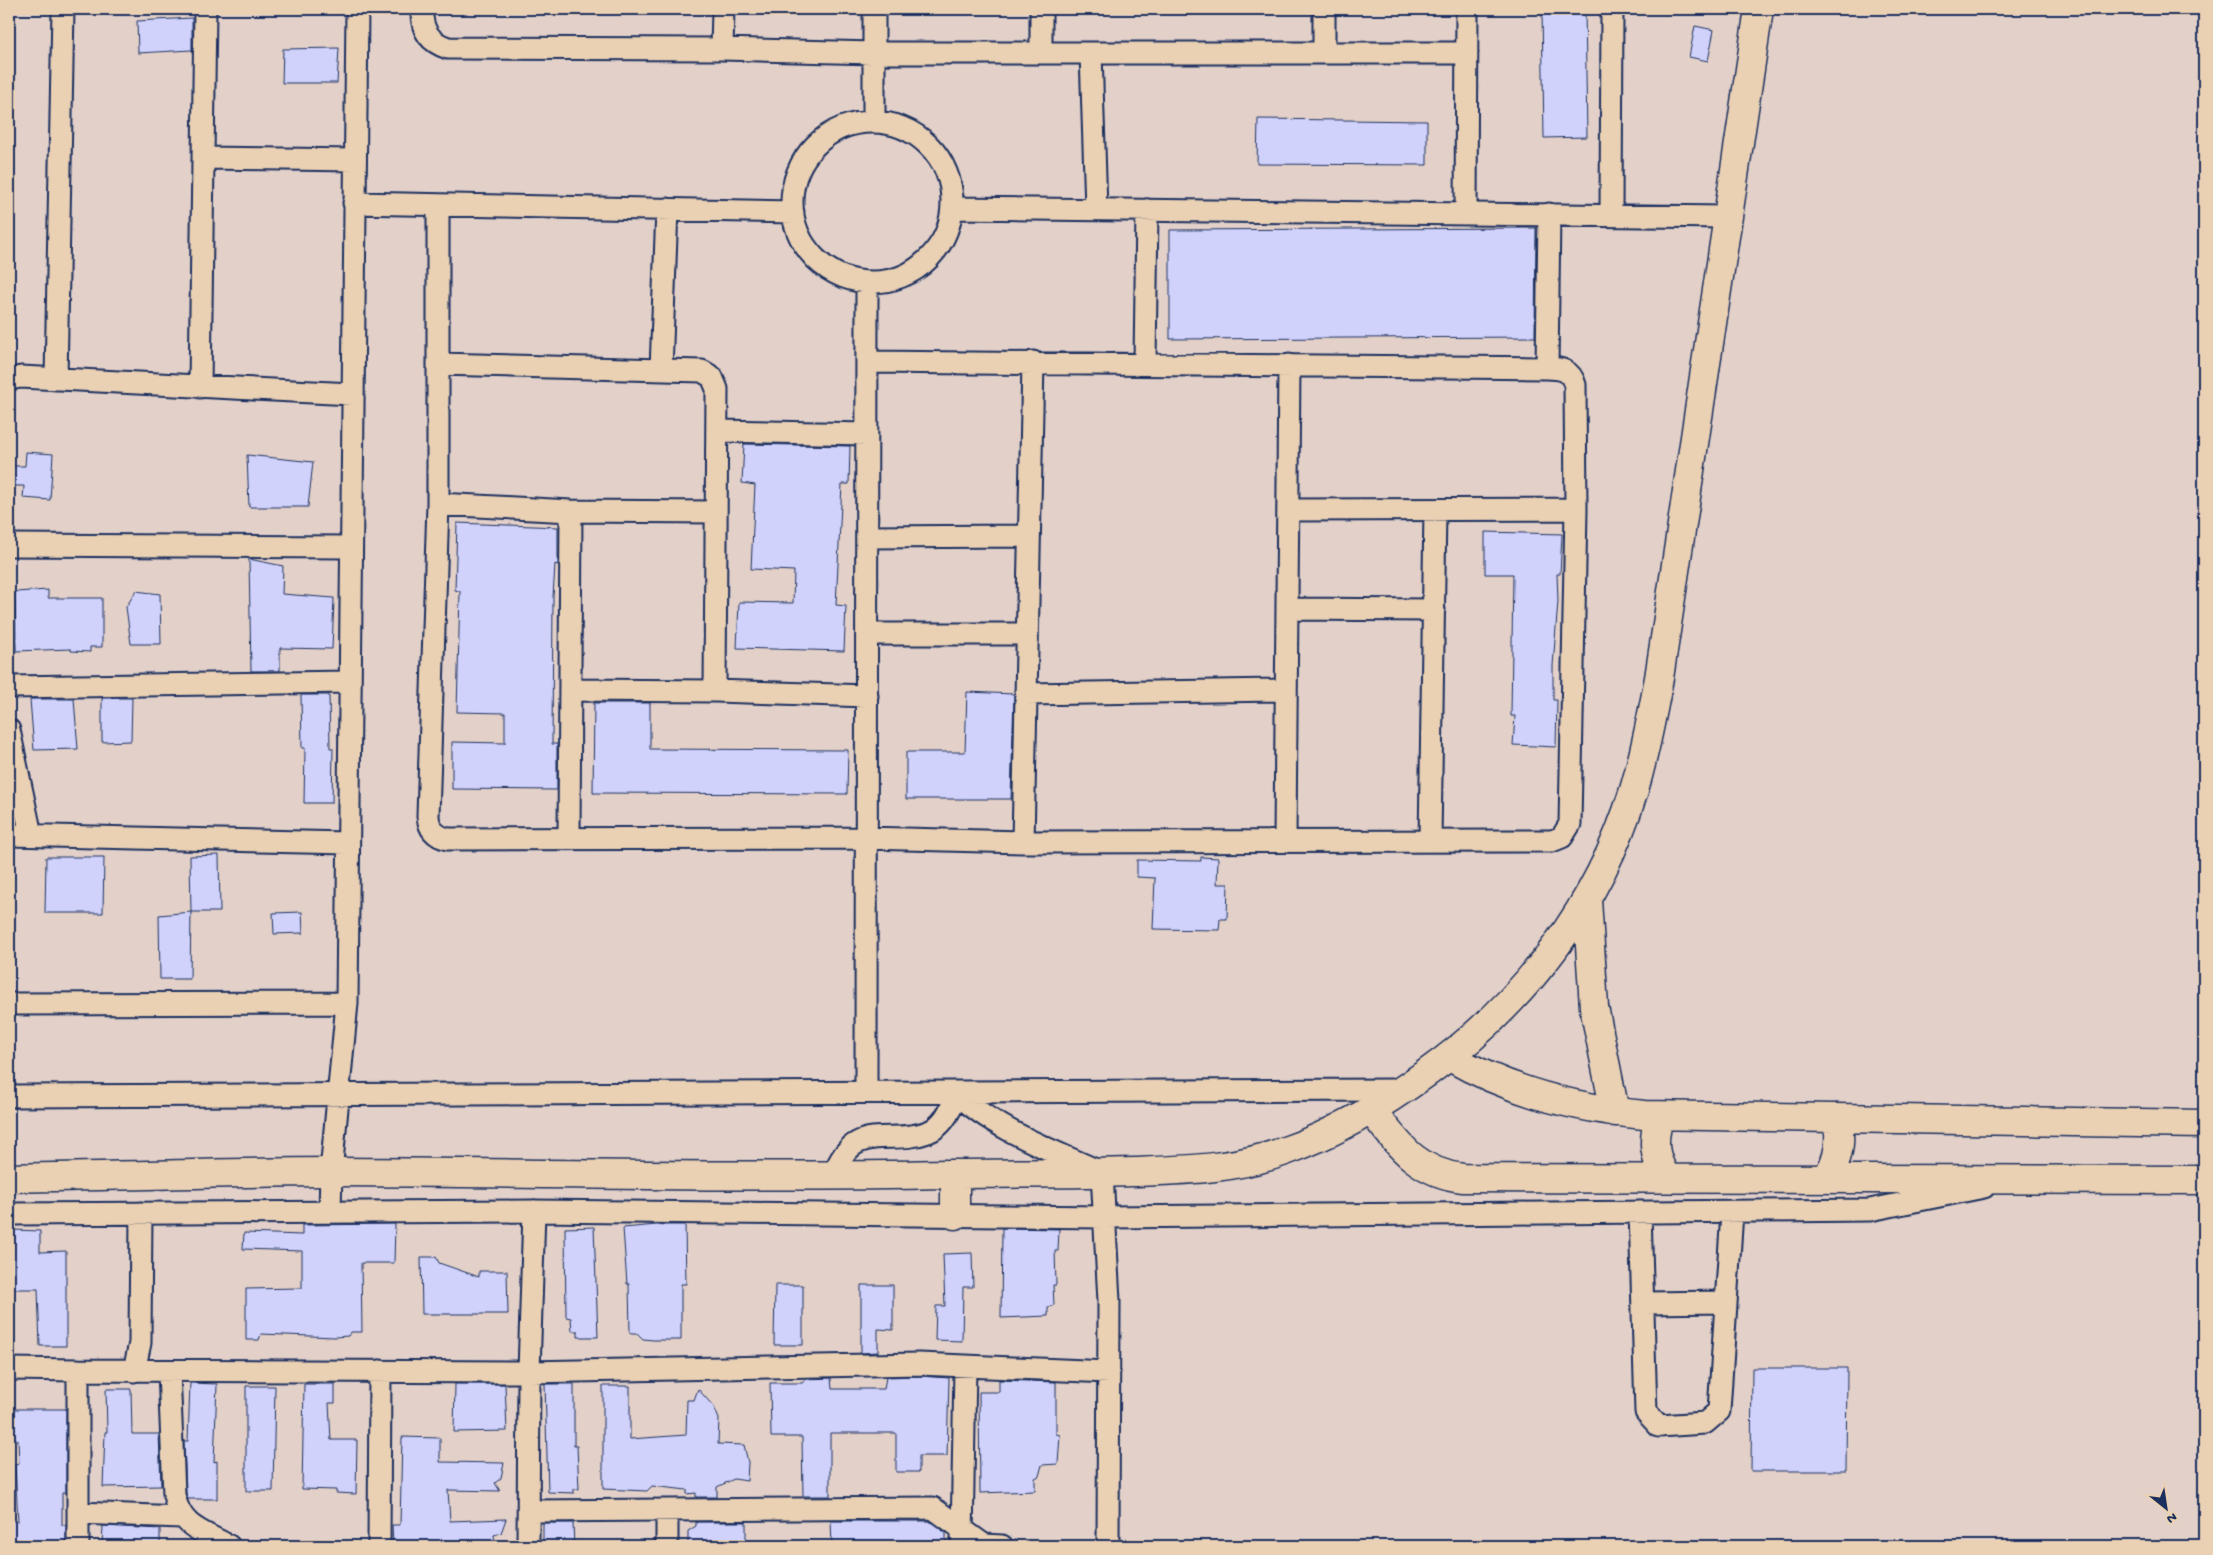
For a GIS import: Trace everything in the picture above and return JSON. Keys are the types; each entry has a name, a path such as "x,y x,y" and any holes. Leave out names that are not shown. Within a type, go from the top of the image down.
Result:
{"main road":[{"path":"9,1178 331,1172 833,1177 1202,1170 1243,1163 1282,1153 1329,1134 1403,1090 1450,1057 1505,1007 1532,978 1559,943 1587,900 1610,851 1633,794 1648,734 1759,9"},
{"path":"1587,900 1594,1007 1615,1112"},
{"path":"1450,1057 1473,1070 1516,1089 1585,1107 1660,1116 2204,1124"},
{"path":"1371,1110 1399,1145 1416,1161 1446,1176 1482,1179 2204,1180"},
{"path":"1660,1116 1654,1137 1654,1148 1661,1169 1667,1178"},
{"path":"1826,1179 1838,1156 1840,1144 1837,1118"},
{"path":"955,1174 955,1215"}],"street":[{"path":"56,379 63,9"},
{"path":"200,387 205,9"},
{"path":"330,1211 331,1172 347,1003 347,843 357,9"},
{"path":"422,9 425,31 439,45 448,48 722,49 874,53 1467,53"},
{"path":"722,49 723,9"},
{"path":"874,9 874,122"},
{"path":"1040,53 1041,9"},
{"path":"1324,9 1324,53"},
{"path":"1466,214 1467,9"},
{"path":"1611,214 1612,9"},
{"path":"1092,53 1096,209"},
{"path":"874,122 901,128 925,142 937,155 946,171 951,189 952,208 948,228 939,247 925,262 908,274 888,280 867,282 849,279 832,271 817,260 801,238 793,212 793,192 798,174 807,156 820,142 836,131 854,124 874,122"},
{"path":"203,158 355,160"},
{"path":"354,203 793,212"},
{"path":"438,205 438,504 429,823 436,834 448,839 866,838 1023,842 1285,840 1552,841 1562,837 1568,829 1570,824 1576,510 1575,385 1570,374 1565,370 1548,368 1032,362 867,362"},
{"path":"952,208 1611,214 1727,217"},
{"path":"661,370 667,209"},
{"path":"1145,364 1147,210"},
{"path":"1548,368 1549,214"},
{"path":"866,1092 867,282"},
{"path":"1023,842 1032,362"},
{"path":"439,364 702,371 712,377 717,389 715,691"},
{"path":"1285,840 1289,366"},
{"path":"9,379 56,379 352,394"},
{"path":"716,431 867,434"},
{"path":"438,504 571,511 716,512"},
{"path":"1288,510 1576,510"},
{"path":"1430,841 1435,510"},
{"path":"569,838 571,511"},
{"path":"867,536 1029,536"},
{"path":"9,545 350,547"},
{"path":"1287,609 1434,610"},
{"path":"867,634 1027,634"},
{"path":"9,687 349,682"},
{"path":"570,690 715,691 866,696"},
{"path":"1026,694 1286,690"},
{"path":"9,730 31,835"},
{"path":"9,835 347,843"},
{"path":"9,1004 347,1003"},
{"path":"9,1096 1403,1090"},
{"path":"957,1093 968,1104 990,1120 1102,1173 1109,1301 1108,1546"},
{"path":"833,1177 841,1158 864,1140 930,1132 950,1112 957,1093"},
{"path":"9,1214 534,1211 1104,1217 1870,1210 2023,1179"},
{"path":"528,1546 529,1372 534,1211"},
{"path":"1640,1212 1646,1412 1659,1426 1705,1423 1719,1411 1732,1212"},
{"path":"134,1371 140,1343 141,1213"},
{"path":"1644,1303 1726,1302"},
{"path":"9,1369 529,1372 919,1364 1109,1372"},
{"path":"962,1538 965,1366"},
{"path":"78,1370 78,1546"},
{"path":"169,1371 174,1495 181,1517"},
{"path":"379,1546 380,1371"},
{"path":"529,1511 933,1508 962,1538 984,1545 1002,1546"},
{"path":"666,1546 667,1511"},
{"path":"78,1513 181,1517 229,1546"}],"building":[{"path":"1542,9 1585,9 1587,137 1544,138"},
{"path":"192,18 192,50 138,53 137,21"},
{"path":"1695,26 1714,30 1708,61 1689,57"},
{"path":"339,48 337,83 282,83 283,49"},
{"path":"1258,119 1427,121 1427,165 1257,164"},
{"path":"1536,228 1535,337 1170,339 1170,230"},
{"path":"744,444 850,446 849,484 842,484 836,605 846,606 844,651 737,648 739,602 793,603 794,571 751,569 755,485 742,483"},
{"path":"26,452 53,454 50,500 23,498 24,486 9,486 9,466 25,466"},
{"path":"247,455 313,462 308,507 249,507"},
{"path":"457,523 558,527 558,565 555,564 553,597 552,744 557,744 557,790 452,789 452,742 505,743 505,713 457,712 460,591 455,590"},
{"path":"1485,532 1562,534 1560,574 1557,574 1558,601 1553,666 1553,700 1557,700 1556,747 1513,745 1515,716 1511,716 1513,574 1485,574"},
{"path":"249,559 283,566 282,594 334,598 332,649 280,648 280,671 251,671"},
{"path":"48,590 48,598 102,598 102,647 90,647 90,652 71,651 71,649 16,651 15,592"},
{"path":"136,591 160,594 161,644 131,644 126,607"},
{"path":"967,692 1014,694 1011,799 906,799 906,752 965,752"},
{"path":"301,695 329,695 330,748 333,748 332,803 304,803 305,748 302,748"},
{"path":"102,698 132,698 131,741 102,742"},
{"path":"30,699 74,699 78,749 34,750"},
{"path":"594,703 650,703 650,749 848,750 847,794 593,793"},
{"path":"219,855 220,912 191,912 190,856"},
{"path":"46,857 104,857 103,913 45,913"},
{"path":"1201,857 1218,858 1217,884 1228,884 1227,919 1220,919 1219,930 1153,929 1155,878 1137,877 1137,860 1201,861"},
{"path":"191,912 190,979 160,979 159,915"},
{"path":"302,912 303,933 274,934 273,913"},
{"path":"395,1224 394,1263 361,1263 362,1332 351,1332 348,1336 335,1337 261,1334 259,1340 246,1340 246,1289 302,1288 302,1251 243,1249 244,1233 302,1235 302,1225"},
{"path":"685,1225 686,1284 681,1284 681,1340 643,1339 637,1333 630,1333 629,1284 627,1284 623,1228"},
{"path":"594,1227 598,1337 578,1337 578,1331 572,1331 571,1318 566,1317 565,1228"},
{"path":"1002,1228 1059,1229 1058,1251 1055,1251 1056,1285 1053,1285 1054,1305 1048,1308 1048,1316 1001,1318"},
{"path":"13,1230 40,1231 40,1252 66,1251 66,1346 40,1346 38,1289 13,1289"},
{"path":"972,1253 973,1287 963,1287 962,1341 935,1340 936,1306 945,1306 943,1254"},
{"path":"421,1257 436,1257 439,1263 479,1277 479,1271 507,1271 508,1314 422,1314"},
{"path":"775,1285 803,1285 803,1345 774,1345"},
{"path":"861,1285 893,1285 893,1330 878,1329 878,1352 861,1353"},
{"path":"1752,1368 1847,1368 1846,1471 1751,1471"},
{"path":"919,1376 949,1378 947,1456 919,1456 919,1472 896,1472 896,1433 830,1433 830,1496 803,1496 802,1437 771,1437 770,1383 802,1383 807,1379 831,1378 832,1389 884,1389 886,1377"},
{"path":"999,1380 1056,1382 1056,1434 1060,1435 1058,1464 1042,1465 1039,1476 1035,1478 1035,1491 980,1493 979,1392 999,1392"},
{"path":"190,1383 217,1384 214,1462 217,1461 217,1499 188,1499 186,1493 184,1441 188,1441"},
{"path":"304,1384 335,1384 335,1403 329,1403 331,1440 357,1440 356,1494 336,1493 336,1490 302,1489"},
{"path":"455,1384 505,1384 507,1431 454,1432"},
{"path":"545,1384 574,1384 574,1446 577,1446 579,1489 574,1489 574,1493 548,1492"},
{"path":"246,1386 275,1386 273,1491 246,1491"},
{"path":"603,1386 630,1386 630,1439 686,1435 687,1400 694,1400 698,1389 714,1407 719,1419 718,1444 744,1445 748,1462 747,1481 734,1479 717,1487 717,1497 696,1497 696,1493 687,1494 687,1490 652,1486 647,1491 603,1489"},
{"path":"106,1389 131,1389 132,1434 159,1434 161,1486 103,1487 105,1432 107,1432"},
{"path":"9,1409 66,1409 66,1493 62,1493 62,1525 66,1525 66,1546 9,1546 9,1521 18,1521 15,1465 19,1464 18,1440 9,1435"},
{"path":"402,1437 440,1438 440,1462 504,1463 501,1478 495,1483 500,1491 448,1490 450,1521 506,1519 501,1533 494,1535 495,1546 393,1546 392,1525 400,1525"},
{"path":"831,1521 929,1521 946,1533 946,1546 832,1546"},
{"path":"696,1522 746,1522 746,1546 688,1546 688,1531 696,1526"},
{"path":"543,1523 573,1523 574,1546 543,1546"},
{"path":"103,1526 160,1529 160,1546 102,1546"}]}
